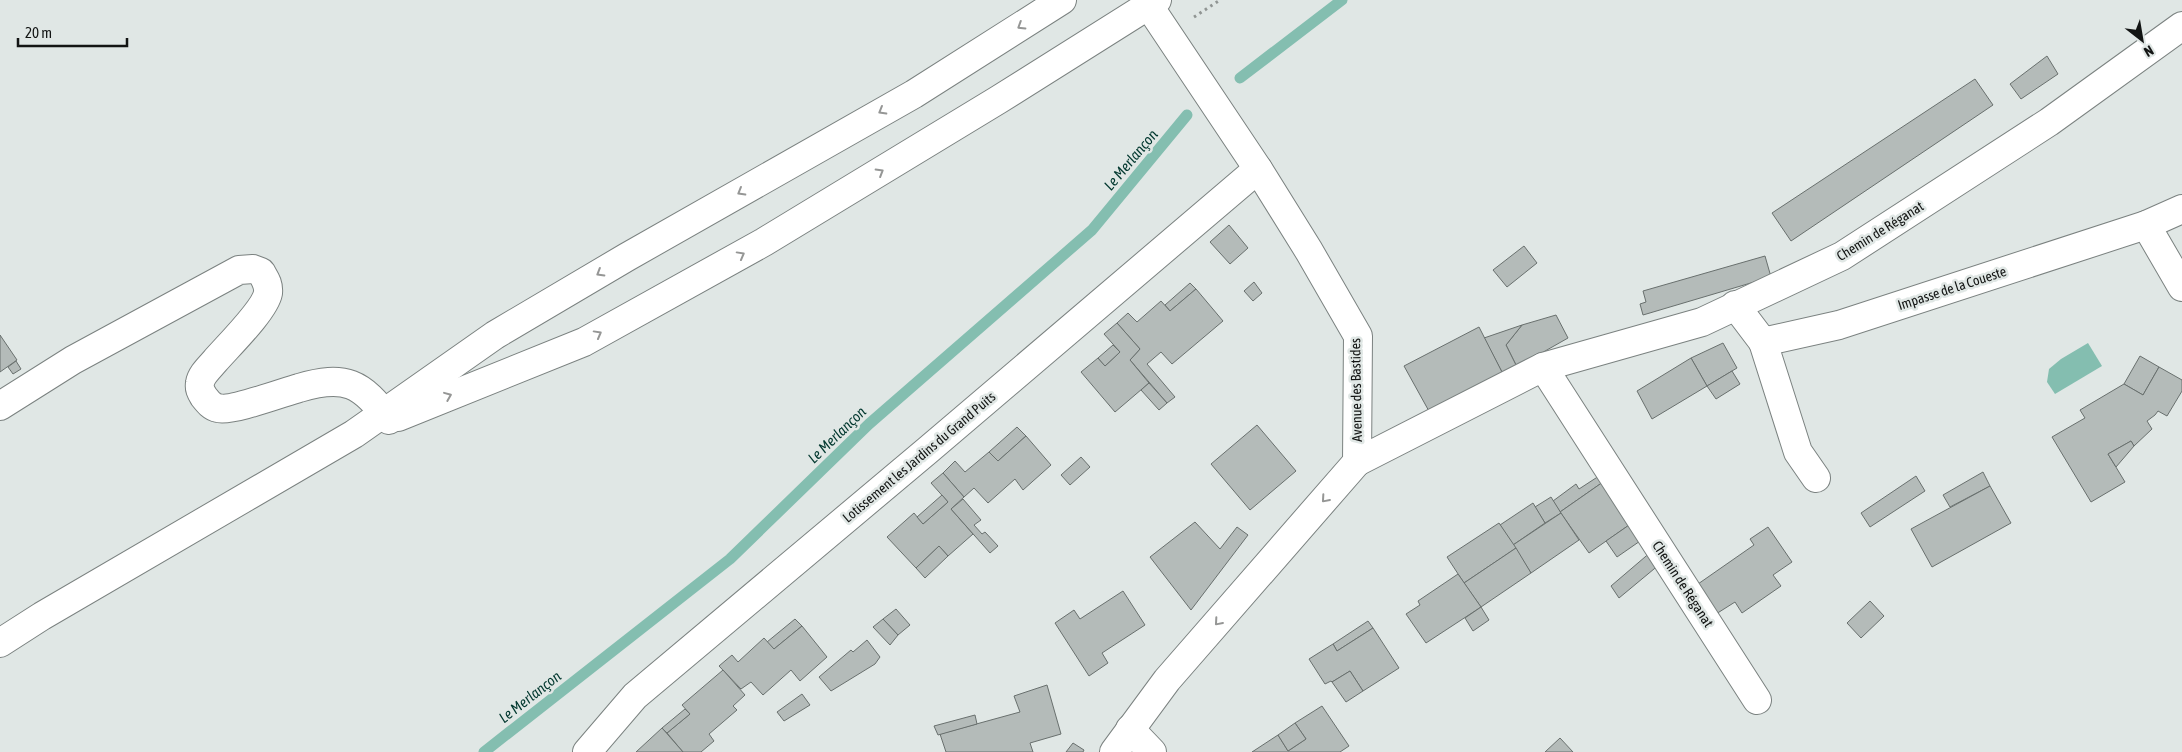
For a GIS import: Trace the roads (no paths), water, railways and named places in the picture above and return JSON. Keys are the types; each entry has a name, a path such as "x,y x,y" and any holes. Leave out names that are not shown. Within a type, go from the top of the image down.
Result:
{"street":[{"path":"387,416 495,335 626,257 914,94 1062,0"},
{"path":"0,643 50,611 387,416 584,342 764,242 989,106 1150,2"},
{"name":"Avenue des Bastides","path":"1114,752 1167,680 1357,462 1358,336 1309,251 1150,2"},
{"name":"Chemin de Réganat","path":"1357,462 1543,367 1702,322 1842,256 2049,122 2182,26"},
{"name":"Lotissement les Jardins du Grand Puits","path":"586,752 635,696 1258,170"},
{"name":"Impasse de la Coueste","path":"1763,342 1839,325 2146,225 2182,208"},
{"path":"2146,225 2182,287"},
{"path":"0,406 73,360 239,270 253,269 261,272 268,282 268,294 261,309 207,370 200,382 200,391 209,403 219,409 236,406 311,384 332,381 349,383 366,392 387,416"},
{"path":"1735,306 1763,342 1798,452 1816,478"},
{"name":"Chemin de Réganat","path":"1543,367 1757,700"},
{"path":"1130,729 1152,752"}],"waterway":[{"name":"Le Merlançon","path":"1240,78 1342,0"},
{"name":"Le Merlançon","path":"484,752 730,559 869,424 1092,230 1187,115"}]}
